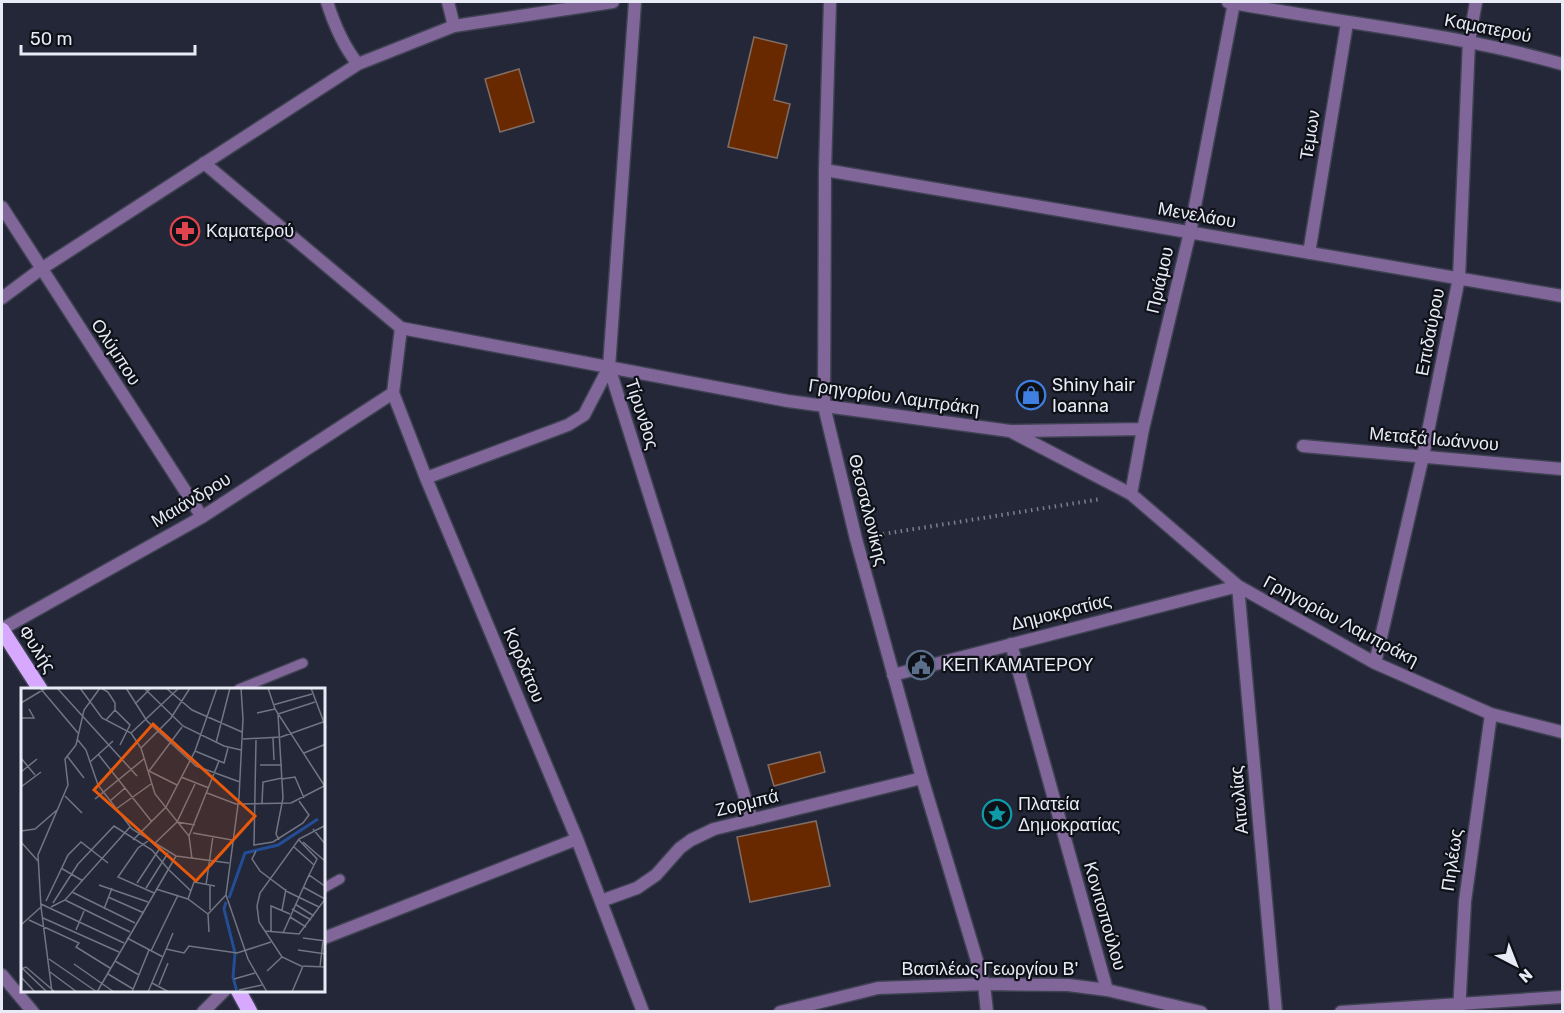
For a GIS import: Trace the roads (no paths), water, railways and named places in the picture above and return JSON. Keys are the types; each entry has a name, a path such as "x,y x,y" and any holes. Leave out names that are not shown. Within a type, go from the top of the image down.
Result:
{"main road":[{"name":"Φυλής","path":"2,629 39,688"},
{"path":"239,992 250,1011"}],"street":[{"path":"327,2 347,50 358,64"},
{"path":"448,2 454,26"},
{"path":"2,298 41,269 358,64 454,26 555,5 613,2"},
{"name":"Τίρυνθος","path":"635,2 609,367 752,820"},
{"name":"Θεσσαλονίκης","path":"830,2 825,170 824,406 856,539 893,675 984,984 987,1011"},
{"name":"Καματερού","path":"1231,2 1347,23 1469,41 1563,64"},
{"name":"Πριάμου","path":"1131,494 1143,429 1190,232 1231,2"},
{"name":"Επιδαύρου","path":"1374,663 1423,456 1459,278 1469,41 1476,2"},
{"name":"Τεμων","path":"1309,253 1347,23"},
{"name":"Γρηγορίου Λαμπράκη","path":"204,163 401,328 824,406 1010,430 1131,494 1238,586 1374,663 1491,714 1563,732"},
{"name":"Μενελάου","path":"825,170 1563,296"},
{"name":"Ολύμπου","path":"2,207 202,517"},
{"name":"Κορδάτου","path":"401,328 393,393 577,839 643,1011"},
{"path":"426,477 568,425 584,415 609,367"},
{"name":"Μαιάνδρου","path":"2,629 202,517 393,393"},
{"path":"1010,430 1143,429"},
{"name":"Μεταξά Ιωάννου","path":"1303,446 1563,469"},
{"name":"Δημοκρατίας","path":"893,675 1238,586"},
{"name":"Αιτωλίας","path":"1238,586 1276,1011"},
{"name":"Κονιτοπούλου","path":"1011,644 1107,990"},
{"name":"Πηλέως","path":"1459,1007 1465,901 1491,714"},
{"name":"Ζορμπά","path":"601,901 637,888 656,875 668,860 691,840 714,829 922,778"},
{"path":"326,937 577,839"},
{"path":"2,975 33,1011"},
{"name":"Βασιλέως Γεωργίου Β'","path":"780,1011 879,988 984,984 1068,985 1107,990 1201,1011"},
{"path":"203,1011 223,992"},
{"path":"1341,1011 1459,1007 1563,998"}],"lane":[{"path":"241,688 303,663"},
{"path":"326,887 340,879"}],"place":[{"name":"Καματερού","path":"185,231"},
{"name":"Shiny hair Ioanna","path":"1031,395"},
{"name":"ΚΕΠ ΚΑΜΑΤΕΡΟΥ","path":"921,665"},
{"name":"Πλατεία Δημοκρατίας","path":"997,814"}]}
